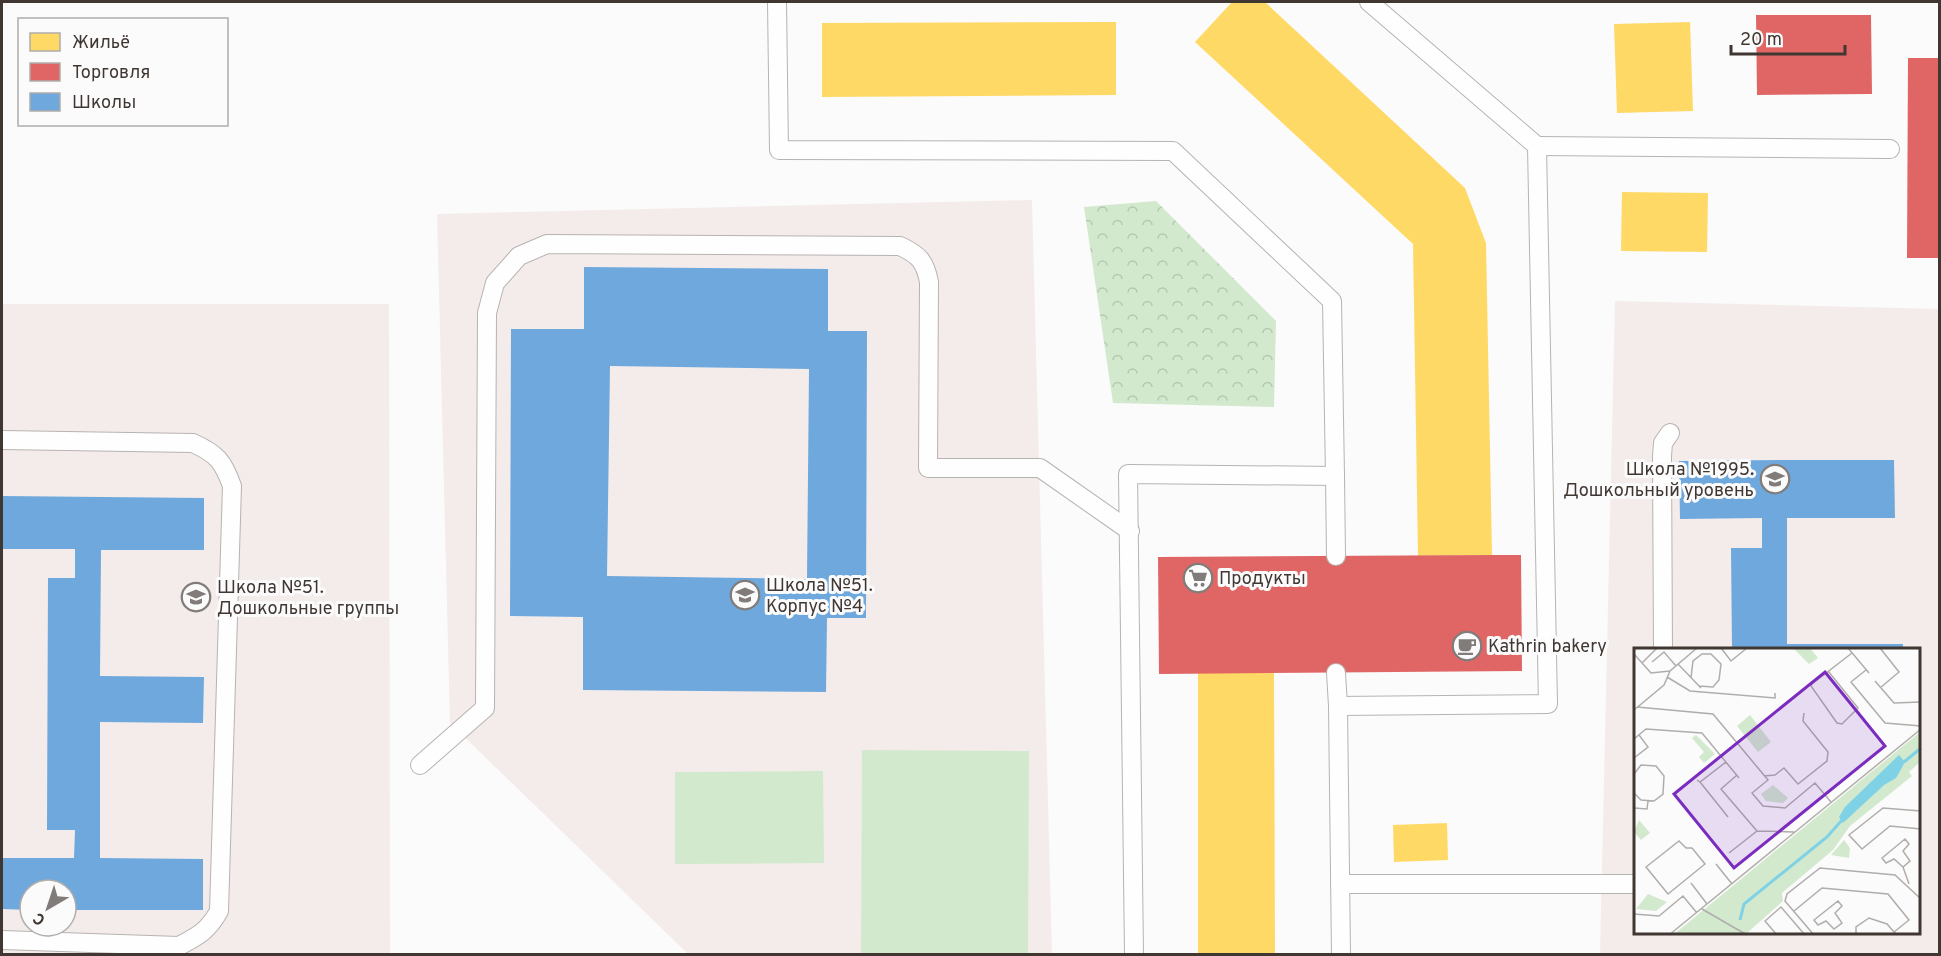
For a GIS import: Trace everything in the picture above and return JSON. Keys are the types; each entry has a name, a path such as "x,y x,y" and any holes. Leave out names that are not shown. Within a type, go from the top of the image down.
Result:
{"lane":[{"path":"777,2 779,150 1173,151 1332,301 1335,556"},
{"path":"1369,2 1537,146 1890,149"},
{"path":"1338,706 1548,704 1537,146"},
{"path":"420,765 485,708 487,313 495,283 519,256 547,244 900,246 916,253 926,268 929,282 928,468 1040,468 1130,531"},
{"path":"1663,648 1662,456 1663,443 1670,433"},
{"path":"2,440 193,443 210,451 225,467 232,486 219,911 202,934 179,946 2,940"},
{"path":"1134,954 1128,474 1335,476"},
{"path":"1336,673 1341,954"},
{"path":"1340,885 1634,884"}],"shaded area":[{"name":"Школа №51. Корпус №4","path":"1032,200 1052,954 688,954 450,723 437,214"},
{"name":"Школа №1995. Дошкольный уровень","path":"1615,301 1939,309 1939,954 1600,954"},
{"name":"Школа №51. Дошкольные группы","path":"2,304 389,304 390,954 2,954"}],"green space":[{"path":"1156,201 1276,321 1274,407 1113,403 1084,207"},
{"path":"862,750 1029,751 1028,954 861,954"},
{"path":"823,771 824,863 675,864 675,772"}],"building: Жильё":[{"path":"1232,2 1265,2 1465,188 1486,243 1492,555 1418,556 1413,244 1195,42"},
{"path":"1116,22 1116,95 822,97 822,23"},
{"path":"1690,22 1693,111 1617,113 1614,24"},
{"path":"1622,192 1708,193 1707,252 1621,251"},
{"path":"1198,673 1274,673 1275,954 1198,954"},
{"path":"1447,823 1448,860 1394,862 1393,825"}],"building: Торговля":[{"path":"1756,15 1871,15 1872,94 1757,95"},
{"path":"1908,58 1940,58 1940,258 1907,258"},
{"path":"1521,555 1522,671 1159,674 1158,557"}],"building: Школы":[{"path":"584,267 828,269 828,331 867,331 866,618 827,618 826,692 583,690 583,617 510,616 511,329 584,329","holes":["610,366 809,369 807,579 607,576"]},
{"path":"1894,460 1895,518 1787,518 1787,644 1903,644 1903,648 1732,648 1731,548 1762,548 1762,518 1680,519 1679,461"},
{"path":"2,496 204,498 204,550 101,550 100,676 204,677 203,723 100,722 100,858 203,859 203,910 78,910 78,878 18,878 18,910 2,909 2,858 74,858 75,830 47,830 48,578 75,578 75,549 2,549"}],"place":[{"name":"Школа №1995. Дошкольный уровень","path":"1775,479"},
{"name":"Продукты","path":"1198,578"},
{"name":"Школа №51. Корпус №4","path":"745,595"},
{"name":"Школа №51. Дошкольные группы","path":"196,597"},
{"name":"Kathrin bakery","path":"1467,646"}]}
